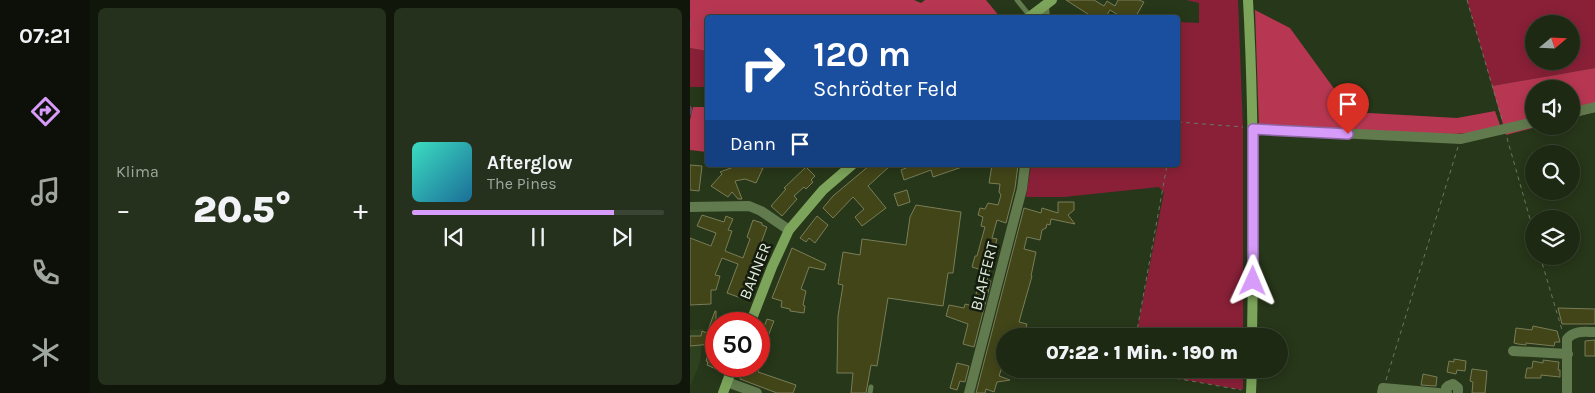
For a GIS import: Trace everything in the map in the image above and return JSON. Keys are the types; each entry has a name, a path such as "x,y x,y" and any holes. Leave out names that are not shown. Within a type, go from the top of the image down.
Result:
{"main road":[{"path":"1248,0 1253,129 1252,328"},
{"path":"1032,15 1048,3"},
{"name":"BAHNER","path":"755,312 771,269 789,230 823,190 850,167"},
{"path":"723,393 730,377"},
{"path":"1251,392 1252,378"}],"street":[{"path":"1580,111 1595,107"},
{"path":"1253,129 1461,139 1525,124"},
{"name":"BLAFFERT","path":"969,393 1022,189 1026,167"},
{"name":"BAHNER","path":"690,207 749,206 761,211 789,230"},
{"path":"1567,393 1567,339 1570,334 1575,332 1595,332"},
{"path":"1513,351 1568,354"},
{"path":"728,382 757,393"},
{"path":"1447,393 1446,388 1454,384 1458,388 1458,393"},
{"path":"1382,390 1440,393"}],"lane":[{"path":"1017,0 1028,15"}],"path":[{"path":"1467,0 1528,210"},
{"path":"690,22 690,28"},
{"path":"1180,122 1253,129"},
{"path":"1382,390 1461,139"},
{"path":"1137,328 1167,167"},
{"path":"1543,265 1567,339"},
{"path":"1174,378 1251,392"}],"shaded area":[{"path":"690,0 914,0 921,3 925,0 986,0 998,15 705,15 705,51 690,48"},
{"path":"1186,0 1238,0 1243,131 1243,328 1138,328 1164,192 1159,187 1064,197 1026,197 1031,167 1180,167 1180,22 1199,23 1199,3"},
{"path":"1467,0 1595,0 1595,68 1492,86"},
{"path":"1255,10 1290,28 1351,112 1457,118 1495,111 1500,125 1472,133 1452,134 1259,129"},
{"path":"690,48 705,51 705,87 690,87"},
{"path":"1595,68 1595,112 1580,116 1580,80 1526,80"},
{"path":"1525,80 1525,130 1506,135 1492,86"},
{"path":"693,107 705,107 705,152 690,150 690,120"},
{"path":"703,329 700,362 690,387 690,330"},
{"path":"1175,378 1243,378 1243,390"}],"building":[{"path":"1066,0 1094,0 1104,6 1107,1 1115,6 1118,0 1139,0 1144,2 1137,15 1118,15 1110,10 1107,15 1089,15"},
{"path":"690,165 702,166 699,191 690,190"},
{"path":"734,167 763,168 756,183 745,179 735,181 742,199 738,199 732,192 728,197 711,186 722,174 720,172"},
{"path":"806,167 815,176 811,180 813,182 794,196 797,199 782,216 771,206 786,189 784,188"},
{"path":"868,167 889,167 868,186 886,208 862,226 855,217 864,209 853,197 833,218 823,208 833,196"},
{"path":"908,167 962,167 933,177 931,170 904,180 901,170"},
{"path":"992,167 1018,167 1015,188 1006,223 997,220 992,238 997,239 987,280 991,281 974,347 963,344 968,324 946,316 949,305 964,308 965,304 973,306 982,270 972,267 985,227 981,226 983,217 978,215 980,208 985,209 988,203 998,205 1001,195 999,192 1000,184 989,183"},
{"path":"907,190 910,202 898,206 894,194"},
{"path":"1058,202 1074,202 1074,210 1068,215 1075,224 1051,219 1050,225 1047,224 1046,228 1042,230 1040,240 1027,237 1024,249 1036,252 1032,276 1019,322 1027,324 1026,328 996,328 996,378 1010,380 997,382 994,392 986,389 985,393 976,393 1024,208 1041,213 1042,208 1058,213"},
{"path":"916,205 961,212 953,273 948,273 943,306 888,298 877,366 871,365 866,393 851,393 853,373 837,373 838,316 843,285 838,284 843,252 860,255 862,239 906,245 910,217"},
{"path":"702,215 724,222 726,216 733,219 728,230 732,231 725,251 743,258 750,239 747,237 753,220 767,227 741,298 727,293 738,264 722,258 715,275 720,276 716,290 711,290 711,304 690,305 690,238 711,246 716,233 697,226"},
{"path":"817,216 828,225 815,243 809,238 806,242 800,238"},
{"path":"792,248 826,264 824,270 809,267 801,289 806,291 803,305 805,306 804,313 790,311 790,309 781,307 782,301 772,298"},
{"path":"1558,308 1595,309 1595,324 1562,324"},
{"path":"770,320 774,321 770,331"},
{"path":"1533,326 1557,331 1560,342 1555,342 1554,346 1514,343 1516,328 1532,330"},
{"path":"702,331 705,332 705,345 690,346 690,336 701,336"},
{"path":"1595,340 1595,356 1585,356 1585,341"},
{"path":"1454,359 1466,361 1465,371 1457,370 1456,374 1447,372 1449,361 1454,362"},
{"path":"1543,360 1559,362 1558,370 1560,370 1560,377 1541,375 1541,378 1525,378 1527,368 1532,368 1533,361 1543,363"},
{"path":"957,363 969,366 965,382 960,381 957,390 950,388"},
{"path":"1472,369 1487,371 1485,393 1472,393 1473,382 1470,381"},
{"path":"1423,374 1437,377 1436,386 1421,385"},
{"path":"770,376 796,385 793,393 777,393 740,379 741,377"}],"waterway":[{"path":"690,107 690,114"}],"route":[{"path":"1253,281 1253,129 1348,134"}]}
